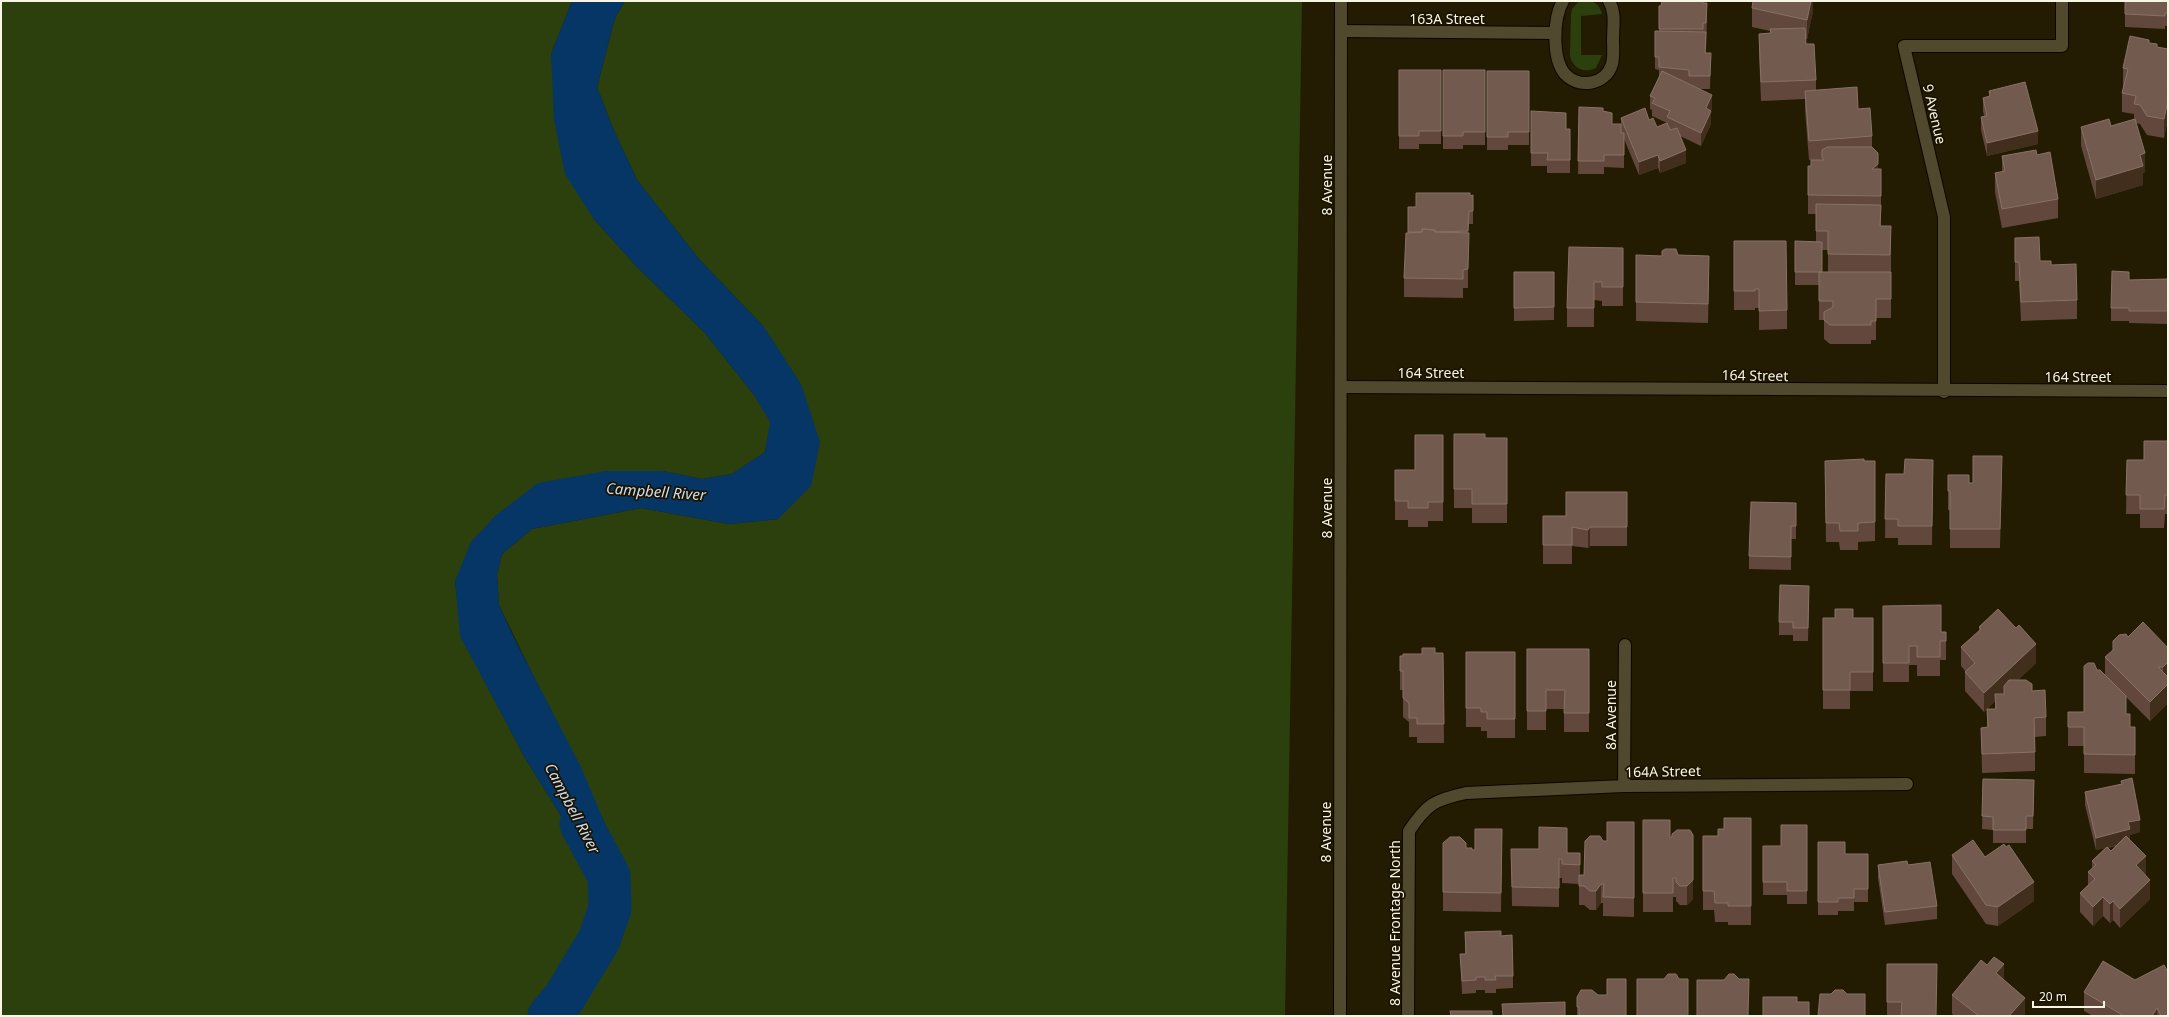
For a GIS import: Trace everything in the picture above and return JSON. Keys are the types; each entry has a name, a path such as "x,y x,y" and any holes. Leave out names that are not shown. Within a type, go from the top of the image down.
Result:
{"street":[{"name":"8 Avenue","path":"1340,1016 1341,1"},
{"path":"1563,1 1554,34 1560,64 1564,72 1570,78 1586,84 1602,78 1608,72 1613,56 1613,14 1609,1"},
{"name":"9 Avenue","path":"1944,392 1944,216 1904,46 2062,46 2062,1"},
{"name":"163A Street","path":"1341,31 1554,34"},
{"name":"164 Street","path":"1341,387 1944,392 2168,391"},
{"name":"8A Avenue","path":"1624,786 1625,645"},
{"name":"164A Street","path":"1423,810 1442,799 1466,793 1624,786 1907,784"},
{"name":"8 Avenue Frontage North","path":"1408,1016 1409,831 1423,810"}],"green space":[{"path":"1,1 572,1 551,54 593,218 635,265 704,332 754,395 771,422 764,327 699,259 637,180 612,126 597,87 615,18 625,1 1302,1 1285,1016 1,1016","holes":["771,422 778,519 729,524 641,508 532,529 502,554 497,575 499,605 606,826 608,876 581,860 563,819 525,758 461,636 455,581 606,471 663,471 702,479 732,474 765,452"]},
{"path":"1579,1 1594,2 1599,6 1602,14 1581,16 1581,55 1602,55 1596,68 1592,70 1579,69 1571,60 1570,55 1572,9"}],"water":[{"path":"572,1 625,1 615,18 597,87 612,126 637,180 699,259 764,327 801,384 820,442 811,486 778,519 729,524 641,508 532,529 502,554 497,575 499,605 514,638 580,765 606,826 609,876 581,860 563,819 525,758 460,636 455,581 471,542 495,516 538,483 606,471 663,471 702,479 732,474 765,452 770,422 754,395 704,332 635,265 593,218 565,174 554,120 551,54"}],"building":[{"path":"1662,1 1703,1 1703,3 1707,3 1706,23 1703,23 1703,29 1659,29 1659,6 1661,6"},
{"path":"1753,1 1811,1 1807,20 1752,8"},
{"path":"2125,1 2168,1 2168,13 2165,13 2165,16 2125,14"},
{"path":"1805,28 1806,44 1814,44 1816,80 1761,82 1759,34 1771,33 1770,29"},
{"path":"1655,31 1706,32 1705,53 1711,53 1710,76 1689,76 1689,70 1659,67 1659,57 1655,57"},
{"path":"2130,36 2149,40 2149,43 2157,44 2157,47 2168,49 2168,100 2164,119 2147,116 2140,105 2134,104 2136,96 2122,93 2128,69 2123,68"},
{"path":"1399,70 1441,70 1441,131 1419,131 1419,136 1399,136"},
{"path":"1443,70 1485,70 1485,132 1463,132 1463,136 1443,136"},
{"path":"1487,71 1529,71 1529,132 1508,132 1508,137 1487,137"},
{"path":"1662,71 1712,95 1706,108 1711,111 1701,133 1667,117 1670,111 1652,103 1655,98 1650,96"},
{"path":"2025,82 2038,131 1987,143 1981,117 1987,116 1983,98 1990,96 1989,91"},
{"path":"1857,87 1858,109 1870,108 1872,136 1809,141 1805,91"},
{"path":"1579,107 1603,108 1603,111 1612,113 1612,124 1621,124 1621,133 1624,133 1624,155 1604,155 1604,161 1578,161"},
{"path":"1645,108 1649,120 1653,118 1657,127 1667,123 1670,130 1677,128 1686,150 1660,161 1658,155 1639,162 1621,118"},
{"path":"1531,111 1566,113 1566,129 1570,129 1570,160 1547,160 1548,153 1531,153"},
{"path":"2109,119 2111,126 2135,119 2145,153 2140,155 2143,166 2096,180 2081,127"},
{"path":"1827,147 1872,147 1878,153 1878,164 1872,169 1881,169 1881,196 1808,195 1808,166 1811,166 1811,160 1824,160 1822,157 1822,150"},
{"path":"2036,150 2037,155 2050,152 2058,199 2002,209 1995,173 2005,171 2002,156"},
{"path":"1416,193 1470,193 1470,196 1473,195 1473,211 1469,211 1468,231 1435,232 1435,230 1422,229 1422,232 1408,232 1408,207 1416,207"},
{"path":"1816,204 1881,205 1880,226 1891,226 1890,255 1828,254 1828,231 1816,231"},
{"path":"1422,229 1435,230 1435,232 1469,233 1468,269 1463,270 1463,279 1404,278 1406,233 1422,232"},
{"path":"2039,237 2040,261 2051,261 2051,265 2076,264 2077,300 2021,302 2019,262 2015,262 2015,238"},
{"path":"1734,241 1786,241 1787,310 1759,311 1759,289 1755,289 1755,291 1734,291"},
{"path":"1795,241 1822,242 1822,272 1795,272"},
{"path":"1569,247 1623,248 1623,287 1602,287 1602,282 1594,282 1594,308 1567,308"},
{"path":"1665,249 1676,249 1678,255 1709,256 1708,304 1636,302 1636,255 1662,256 1662,251"},
{"path":"2112,271 2129,272 2129,280 2168,279 2168,311 2129,311 2129,308 2111,308"},
{"path":"1514,272 1554,272 1554,307 1514,308"},
{"path":"1819,272 1891,272 1891,299 1876,299 1876,321 1871,321 1871,325 1830,325 1824,320 1824,312 1833,307 1833,301 1819,301"},
{"path":"1454,434 1485,434 1485,438 1507,438 1507,504 1472,504 1472,489 1454,489"},
{"path":"1415,435 1443,435 1443,502 1428,502 1428,508 1408,508 1408,501 1395,501 1395,470 1415,470"},
{"path":"2144,441 2168,441 2168,495 2165,495 2164,509 2140,509 2140,495 2126,495 2127,460 2144,460"},
{"path":"1973,456 2002,456 2000,529 1950,529 1950,491 1948,491 1948,475 1969,475 1969,483 1973,483"},
{"path":"1864,459 1864,461 1875,461 1875,522 1858,523 1858,531 1840,531 1839,523 1826,523 1825,461"},
{"path":"1905,459 1933,460 1932,526 1898,526 1898,519 1885,519 1886,474 1904,474"},
{"path":"1566,492 1627,492 1627,527 1590,527 1588,530 1572,527 1572,545 1543,545 1543,516 1566,516"},
{"path":"1751,502 1796,503 1796,526 1791,526 1791,557 1749,556"},
{"path":"1780,585 1809,586 1808,628 1793,628 1793,622 1779,622"},
{"path":"1941,605 1941,632 1946,632 1946,641 1940,641 1940,657 1917,657 1917,646 1909,646 1909,663 1883,663 1883,606"},
{"path":"1835,609 1853,609 1853,618 1873,618 1873,672 1850,672 1850,690 1823,690 1823,618 1835,618"},
{"path":"1998,609 2016,628 2019,625 2036,644 1984,693 1965,672 1975,663 1961,647 1981,629 1979,627"},
{"path":"2143,622 2168,648 2168,662 2163,667 2158,667 2168,677 2168,684 2150,702 2105,657 2113,650 2113,641 2119,635 2126,634 2128,637"},
{"path":"1422,648 1435,648 1435,653 1443,653 1444,724 1417,724 1417,718 1409,718 1409,703 1403,698 1403,671 1400,671 1400,656 1403,656 1403,654 1422,654"},
{"path":"1527,649 1589,649 1589,713 1564,713 1565,690 1546,690 1546,711 1527,711"},
{"path":"1466,652 1515,652 1515,719 1487,719 1487,712 1481,712 1481,708 1466,708"},
{"path":"2088,663 2094,663 2097,670 2100,670 2126,696 2126,714 2130,714 2130,727 2135,727 2135,755 2084,754 2084,727 2068,727 2068,712 2084,712 2084,666"},
{"path":"2009,680 2026,680 2032,684 2032,691 2045,690 2046,717 2034,718 2035,752 1982,754 1981,728 1988,727 1987,709 1996,709 1995,694 2004,694 2004,686"},
{"path":"2132,778 2140,820 2128,822 2130,829 2096,838 2085,792 2122,784 2121,781"},
{"path":"1983,779 2034,780 2033,816 2026,816 2026,830 1993,830 1993,817 1982,816"},
{"path":"1724,818 1751,818 1751,906 1728,906 1728,903 1715,903 1714,891 1703,891 1703,836 1718,836 1718,829 1724,829"},
{"path":"1643,820 1670,820 1670,837 1672,837 1672,834 1677,830 1690,830 1693,835 1693,880 1687,886 1680,886 1676,882 1676,878 1673,878 1673,893 1643,893"},
{"path":"1607,822 1634,822 1634,898 1603,897 1604,884 1601,884 1596,891 1590,891 1584,886 1579,886 1579,875 1584,875 1585,841 1590,836 1600,836 1603,841 1607,841"},
{"path":"1781,825 1807,825 1807,891 1787,891 1787,882 1763,882 1763,846 1781,846"},
{"path":"1539,827 1567,828 1567,853 1580,853 1580,865 1562,864 1562,859 1559,859 1559,888 1512,887 1511,849 1539,849"},
{"path":"1475,829 1502,829 1501,893 1443,892 1443,843 1450,837 1460,837 1466,843 1466,848 1472,848 1472,850 1475,850"},
{"path":"2126,836 2146,856 2136,865 2150,880 2120,909 2113,901 2110,904 2103,897 2093,907 2080,893 2095,879 2088,872 2096,865 2092,861 2107,847 2111,851"},
{"path":"1973,840 1985,857 2004,844 2006,847 2009,845 2034,882 1998,907 1986,905 1952,855"},
{"path":"1818,842 1845,842 1845,854 1868,854 1868,889 1854,889 1854,898 1838,898 1838,902 1818,902"},
{"path":"1907,861 1908,865 1930,862 1937,906 1885,912 1878,865"},
{"path":"1501,931 1501,936 1512,935 1513,976 1495,976 1496,980 1485,980 1485,977 1476,977 1476,980 1462,981 1460,954 1466,954 1465,932"},
{"path":"1994,957 2004,964 1996,973 2025,998 2009,1016 1979,1016 1952,995 1981,960 1987,965"},
{"path":"2103,961 2135,980 2164,965 2168,972 2168,1014 2161,1016 2157,1008 2152,1016 2124,1016 2084,992"},
{"path":"1887,964 1937,964 1936,1016 1901,1016 1902,1002 1887,1002"},
{"path":"1668,974 1676,974 1679,979 1688,979 1688,1016 1637,1016 1637,979 1664,979"},
{"path":"1729,974 1734,974 1739,979 1749,979 1748,1016 1697,1016 1697,980 1724,980"},
{"path":"1607,979 1626,979 1626,1016 1579,1016 1577,997 1581,990 1592,990 1598,995 1607,995"},
{"path":"1835,990 1843,990 1847,994 1865,994 1865,1016 1818,1016 1820,994 1831,994"},
{"path":"1763,997 1797,997 1797,1002 1809,1002 1809,1016 1763,1016"},
{"path":"1565,1002 1565,1016 1503,1016 1502,1004"},
{"path":"1450,1011 1492,1011 1492,1016 1451,1016"}],"waterway":[{"name":"Campbell River","path":"549,1016 564,998 599,940 610,908 609,876 581,824"}]}
